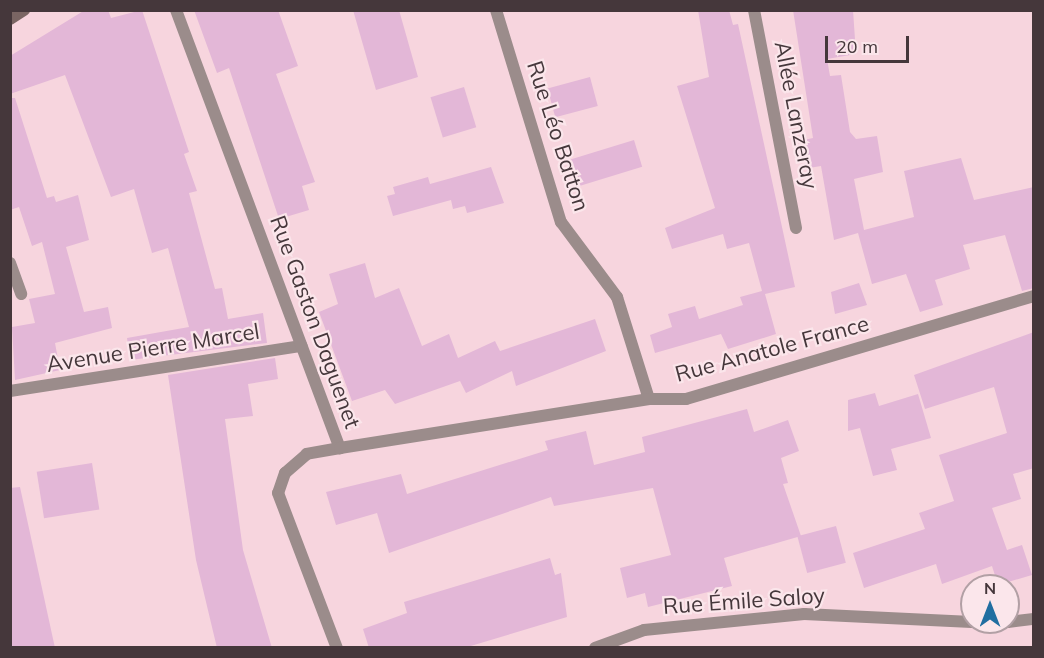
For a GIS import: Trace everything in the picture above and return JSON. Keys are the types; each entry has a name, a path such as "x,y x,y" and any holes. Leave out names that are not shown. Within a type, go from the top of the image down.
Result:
{"main road":[{"path":"10,19 24,10"}],"street":[{"name":"Rue Gaston Daguenet","path":"176,10 340,448 307,454 285,473 278,493 337,648"},
{"name":"Rue Léo Batton","path":"496,10 561,222 617,297 649,399"},
{"name":"Allée Lanzeray","path":"754,10 796,228"},
{"path":"10,263 21,294"},
{"name":"Rue Anatole France","path":"340,448 649,399 686,399 1034,296"},
{"name":"Avenue Pierre Marcel","path":"10,391 302,346"},
{"name":"Rue Émile Saloy","path":"595,648 644,630 804,614 960,621"}],"building":[{"path":"85,10 108,10 111,18 142,10 189,152 184,154 197,191 189,193 215,289 222,288 228,319 263,313 267,343 130,360 127,338 189,327 168,248 152,253 134,189 111,197 65,75 10,94 10,56"},
{"path":"194,10 278,10 298,66 276,74 315,182 302,186 309,210 279,219 229,68 217,73"},
{"path":"353,10 399,10 418,77 376,90"},
{"path":"698,10 729,10 733,25 738,24 795,287 765,294 776,334 728,349 721,334 655,353 650,335 672,327 668,314 695,306 699,319 743,305 740,297 762,291 749,243 727,249 723,234 672,249 665,228 715,208 677,86 709,77"},
{"path":"793,10 853,10 856,54 827,59 830,76 841,75 850,132 856,139 877,136 883,172 854,179 864,230 914,217 904,171 961,158 974,200 1034,187 1034,288 1022,291 1005,235 963,245 970,269 935,280 943,305 920,312 906,274 872,284 858,233 834,240 821,166 809,168 804,140 813,138"},
{"path":"590,77 598,106 555,117 547,88"},
{"path":"464,87 476,127 443,137 431,97"},
{"path":"10,98 15,98 47,198 54,196 56,202 78,195 89,240 66,247 84,312 108,307 112,328 55,343 60,370 15,380 12,327 35,323 29,299 55,294 42,242 32,246 19,207 10,210"},
{"path":"634,140 642,167 576,187 568,160"},
{"path":"491,167 504,203 467,213 465,206 453,209 451,200 393,216 387,196 395,194 393,187 428,177 430,184"},
{"path":"365,263 375,298 399,288 422,346 449,334 458,358 495,341 500,351 595,319 606,351 516,386 512,371 466,393 460,381 395,404 385,390 352,401 319,312 338,304 329,274"},
{"path":"859,283 867,305 835,314 831,292"},
{"path":"1034,332 1034,468 1013,474 1021,499 992,508 1007,550 1022,545 1032,575 1020,579 1020,574 995,574 992,566 970,574 960,574 960,578 942,584 936,564 864,588 853,553 925,529 919,513 954,501 939,455 1007,433 994,387 925,409 914,375"},
{"path":"275,358 278,379 248,384 253,416 225,419 243,550 272,648 217,648 196,560 168,375"},
{"path":"875,393 879,406 918,394 931,438 891,449 897,470 873,476 860,428 848,431 848,400"},
{"path":"747,409 754,432 788,420 799,451 781,458 788,483 783,484 801,536 724,558 732,586 648,607 645,593 627,598 620,568 671,555 653,488 554,506 551,497 389,553 377,513 336,525 326,492 401,474 407,494 548,450 545,441 586,431 594,465 645,452 642,437"},
{"path":"92,463 99,509 44,518 37,472"},
{"path":"20,487 55,648 10,648 10,488"},
{"path":"836,526 846,563 807,573 797,536"},
{"path":"550,558 555,575 561,573 567,617 464,648 369,648 363,629 407,613 404,602"}]}
